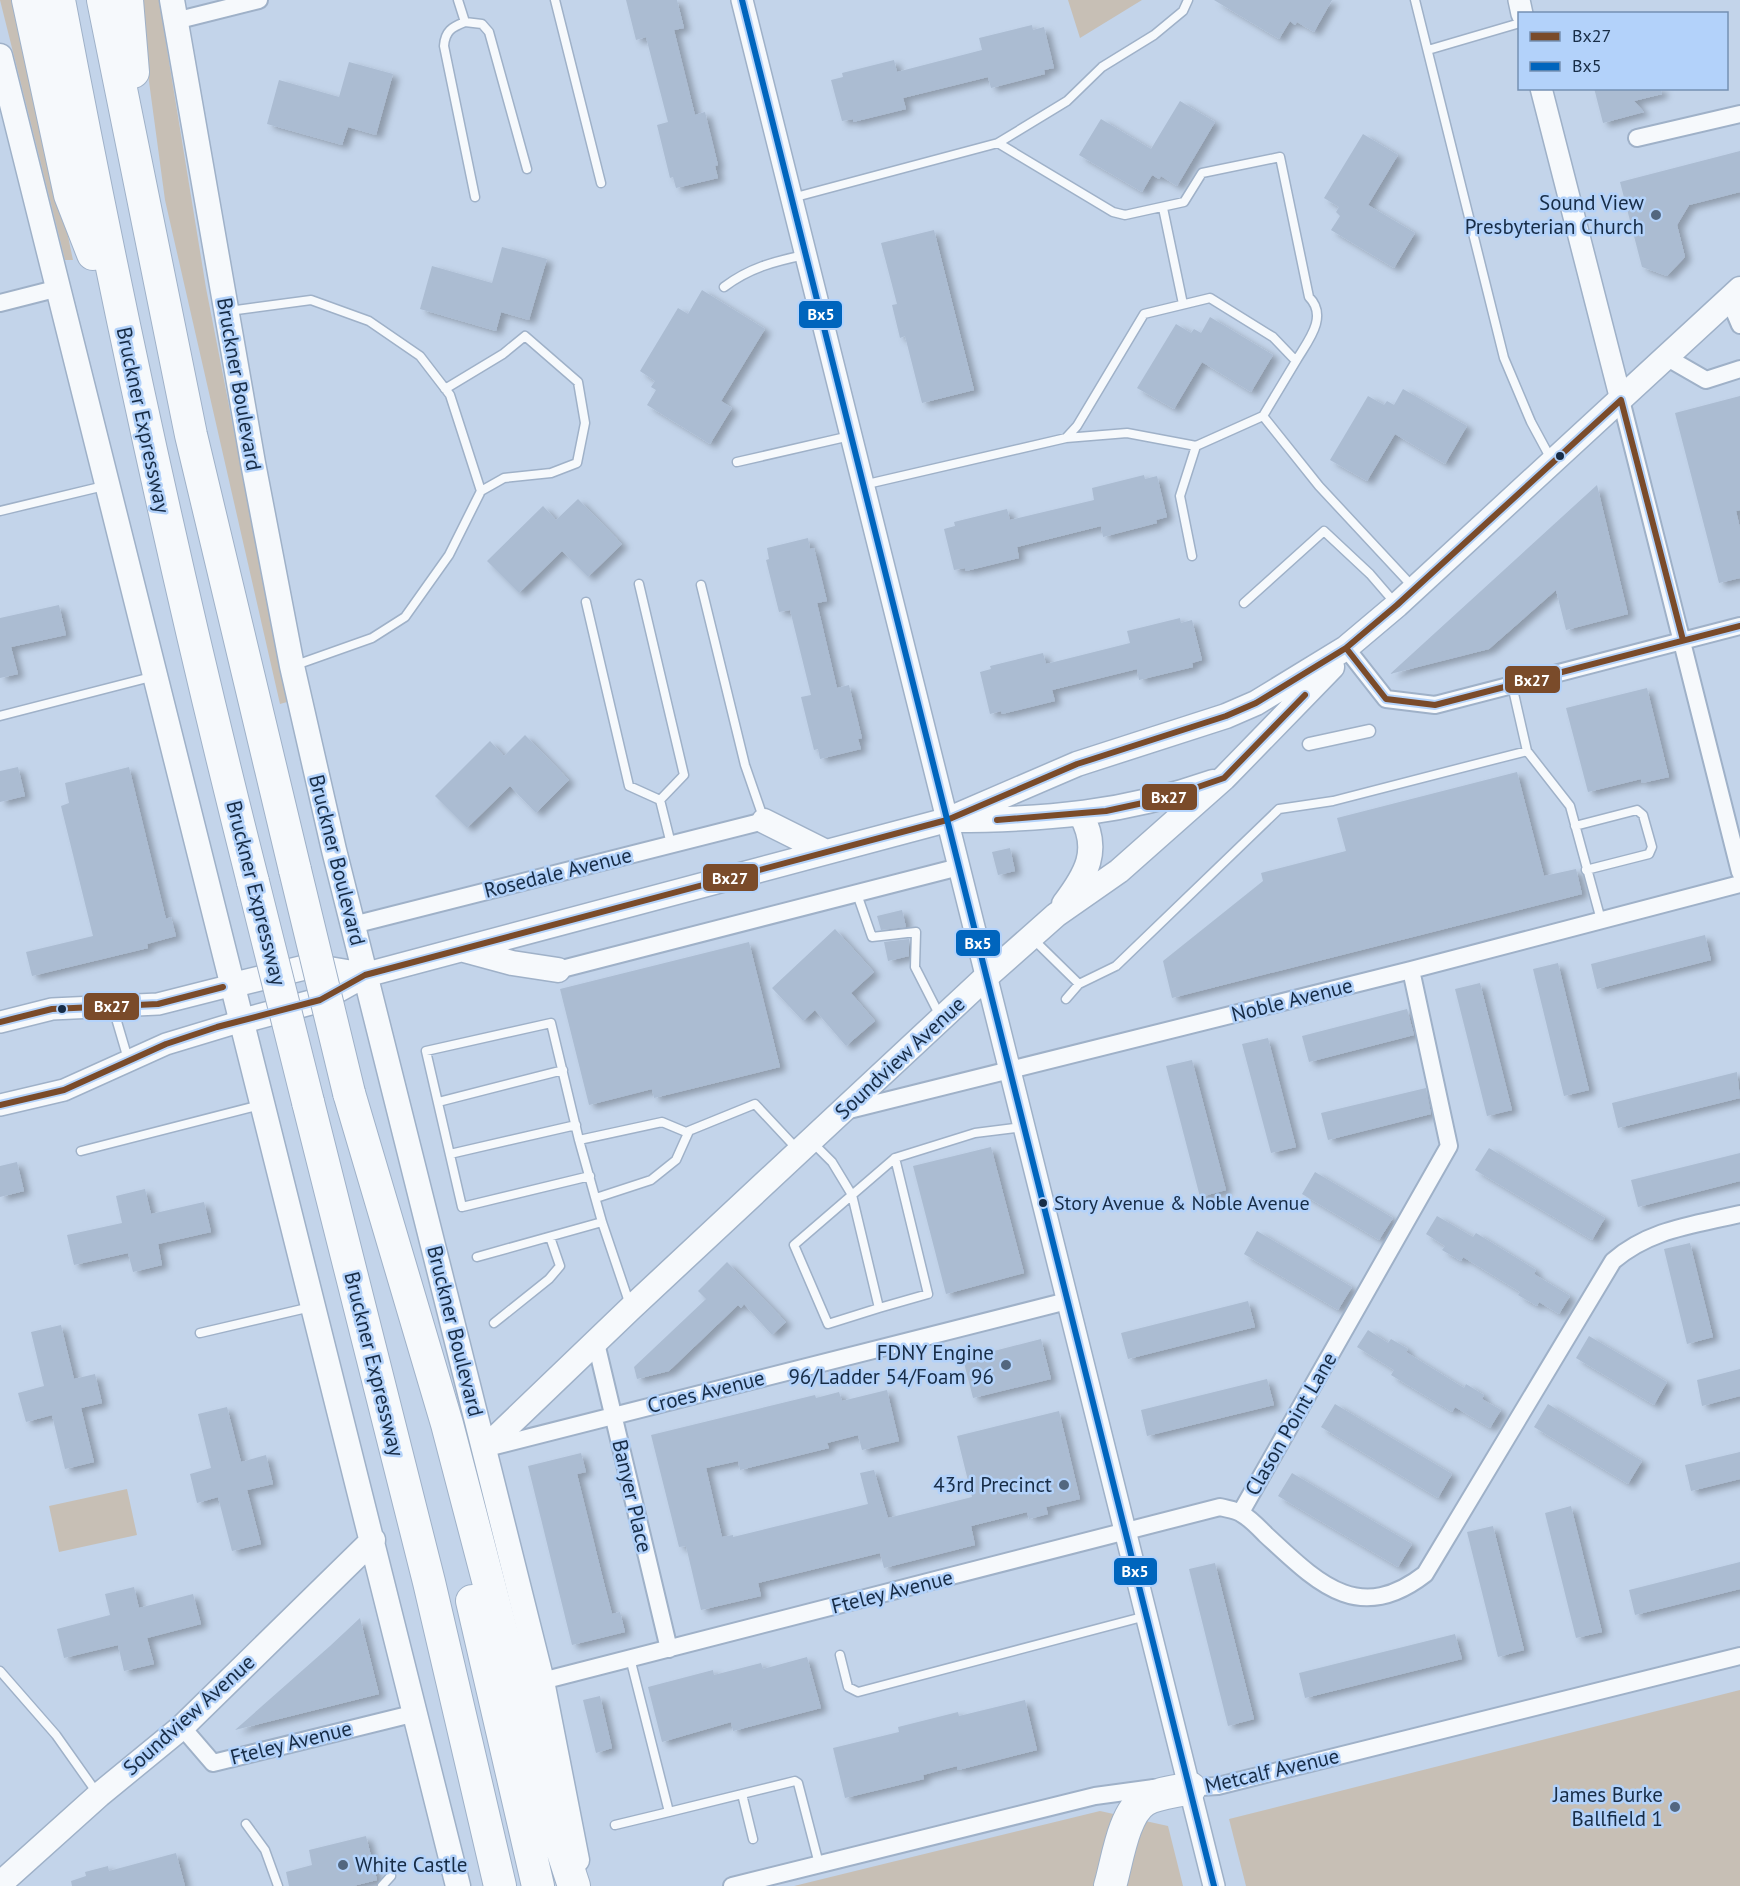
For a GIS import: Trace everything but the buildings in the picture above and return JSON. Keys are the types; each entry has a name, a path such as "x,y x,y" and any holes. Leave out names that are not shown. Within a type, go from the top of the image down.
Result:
{"highway":[{"path":"28,0 70,195 123,328"},
{"name":"Bruckner Expressway","path":"59,0 123,328 172,550 429,1582 500,1886"},
{"name":"Bruckner Expressway","path":"103,0 198,466 501,1720 538,1886"},
{"path":"127,0 131,33 138,180"},
{"path":"349,1093 447,1424 544,1794 574,1886"},
{"path":"1110,1886 1128,1821 1135,1809 1150,1798 1190,1788"}],"main road":[{"name":"Bruckner Boulevard","path":"174,10 292,666 365,975 542,1681 582,1886"},
{"path":"0,56 5,94 58,288 458,1886"},
{"name":"Soundview Avenue","path":"947,820 1077,764 1137,742 1226,716 1256,704 1346,648 1405,597 1734,294"},
{"name":"Soundview Avenue","path":"484,1449 631,1308 1031,936 1056,915 1119,871 1224,778 1330,670 1346,648"},
{"path":"242,1021 320,1000 365,975 947,820 1081,815 1158,800 1224,778"},
{"path":"1056,915 1077,885 1093,848 1092,837 1081,815"},
{"path":"764,821 824,851"},
{"path":"462,949 512,963 558,970"},
{"path":"233,985 311,966 365,975"},
{"name":"Soundview Avenue","path":"0,1884 99,1795 182,1727 373,1540"}],"street":[{"path":"174,10 259,0"},
{"path":"742,0 1214,1886"},
{"path":"1542,90 1683,640 1740,872"},
{"path":"1637,138 1740,114"},
{"path":"0,303 58,288"},
{"path":"1734,294 1740,325"},
{"path":"1666,357 1706,380 1740,369"},
{"path":"1346,648 1386,699 1435,705 1740,626"},
{"path":"1309,744 1369,731"},
{"name":"Rosedale Avenue","path":"353,925 764,821"},
{"path":"558,970 958,867"},
{"name":"Noble Avenue","path":"843,1112 1411,970 1740,884"},
{"name":"Clason Point Lane","path":"1411,970 1449,1146 1241,1512 1311,1576 1330,1589 1351,1596 1368,1598 1388,1595 1408,1587 1425,1574 1613,1261 1631,1245 1651,1236 1740,1214"},
{"path":"0,1022 52,1009 113,1008 158,1004 233,985"},
{"path":"0,1105 64,1090 166,1044 242,1021"},
{"name":"Croes Avenue","path":"484,1449 1067,1301"},
{"name":"Banyer Place","path":"596,1343 669,1649"},
{"name":"Fteley Avenue","path":"542,1681 1221,1507 1241,1512"},
{"name":"Metcalf Avenue","path":"732,1886 1108,1793 1137,1789 1218,1786 1740,1656"},
{"name":"Fteley Avenue","path":"182,1727 213,1763 416,1713"}],"lane":[{"path":"458,0 465,22"},
{"path":"555,0 601,183"},
{"path":"791,198 998,143 1066,101 1102,67 1154,35 1183,11 1188,0"},
{"path":"1415,0 1504,358 1531,422 1552,462"},
{"path":"475,197 444,46 445,36 452,27 465,22 482,24 489,32 527,170"},
{"path":"1428,50 1518,24"},
{"path":"863,485 1066,438 1127,432 1196,446 1263,416 1318,325 1316,303 1309,297 1281,157 1202,173 1184,202 1125,215 1113,212 998,143"},
{"path":"1163,208 1183,304"},
{"path":"724,287 741,274 758,267 806,255"},
{"path":"1066,438 1077,426 1144,314 1210,298 1273,337 1296,361"},
{"path":"227,311 311,300 369,321 420,356 445,389 461,426 481,491"},
{"path":"292,666 372,638 405,617 449,555 481,491 504,478 551,473 577,462 585,423 578,382 525,336 503,354 476,368 445,389"},
{"path":"1263,416 1405,597"},
{"path":"737,462 851,436"},
{"path":"1192,556 1180,496 1196,446"},
{"path":"0,511 108,486"},
{"path":"1244,603 1324,531 1370,574 1405,597"},
{"path":"639,584 684,775 660,800"},
{"path":"701,585 745,765 764,821"},
{"path":"586,602 629,786 660,800"},
{"path":"0,716 155,676"},
{"path":"1512,685 1527,751 1570,806 1601,920"},
{"path":"1066,999 1079,984 1116,966 1279,809 1333,801 1527,751"},
{"path":"660,800 670,844"},
{"path":"1575,826 1637,810 1643,814 1652,847 1649,854 1586,870"},
{"path":"857,894 872,937 916,932 915,967 942,1019"},
{"path":"1031,936 1079,984"},
{"path":"113,1008 129,1061"},
{"path":"590,1176 462,1207 426,1051 551,1023 579,1140 590,1176 602,1222 631,1308"},
{"path":"438,1102 562,1070"},
{"path":"81,1151 263,1104"},
{"path":"579,1140 662,1122 686,1132 754,1104 806,1147 832,1162 852,1195 879,1308"},
{"path":"450,1154 576,1125"},
{"path":"896,1158 928,1294 828,1324 794,1245 896,1158 975,1133 1024,1127"},
{"path":"596,1198 651,1180 676,1160 689,1131"},
{"path":"477,1257 602,1222"},
{"path":"494,1323 549,1278 560,1266 550,1237"},
{"path":"201,1333 314,1306"},
{"path":"840,1655 848,1687 858,1692 1146,1616"},
{"path":"630,1659 669,1812"},
{"path":"0,1671 56,1735 99,1795"},
{"path":"615,1825 795,1781 798,1783 819,1864"},
{"path":"742,1794 753,1839"},
{"path":"246,1824 265,1850 278,1886"},
{"path":"382,1886 391,1876"}],"shaded area":[{"path":"0,0 18,0 73,260 65,260"},
{"path":"138,0 159,0 206,288 287,702 280,704 165,200"},
{"path":"1068,0 1142,0 1080,38"},
{"path":"127,1489 137,1535 59,1552 49,1506"},
{"path":"1740,1690 1740,1886 1246,1886 1229,1819"},
{"path":"1100,1811 1168,1826 1183,1886 794,1886"}],"transit line":[{"name":"Bx5","path":"742,0 1214,1886"},
{"name":"Bx27","path":"0,1105 64,1090 166,1044 217,1027 320,1000 365,975 947,820 1077,764 1226,716 1256,703 1346,648 1397,605 1621,400 1683,640"},
{"name":"Bx27","path":"1346,648 1386,699 1435,705 1740,626"},
{"name":"Bx27","path":"997,820 1106,811 1166,798 1224,778 1305,695"},
{"name":"Bx27","path":"0,1022 52,1009 158,1004 223,987"}],"place":[{"name":"Sound View Presbyterian Church","path":"1656,215"},
{"name":"Story Avenue & Noble Avenue","path":"1043,1203"},
{"name":"FDNY Engine 96/Ladder 54/Foam 96","path":"1006,1365"},
{"name":"43rd Precinct","path":"1064,1485"},
{"name":"James Burke Ballfield 1","path":"1675,1807"},
{"name":"White Castle","path":"343,1865"}]}
